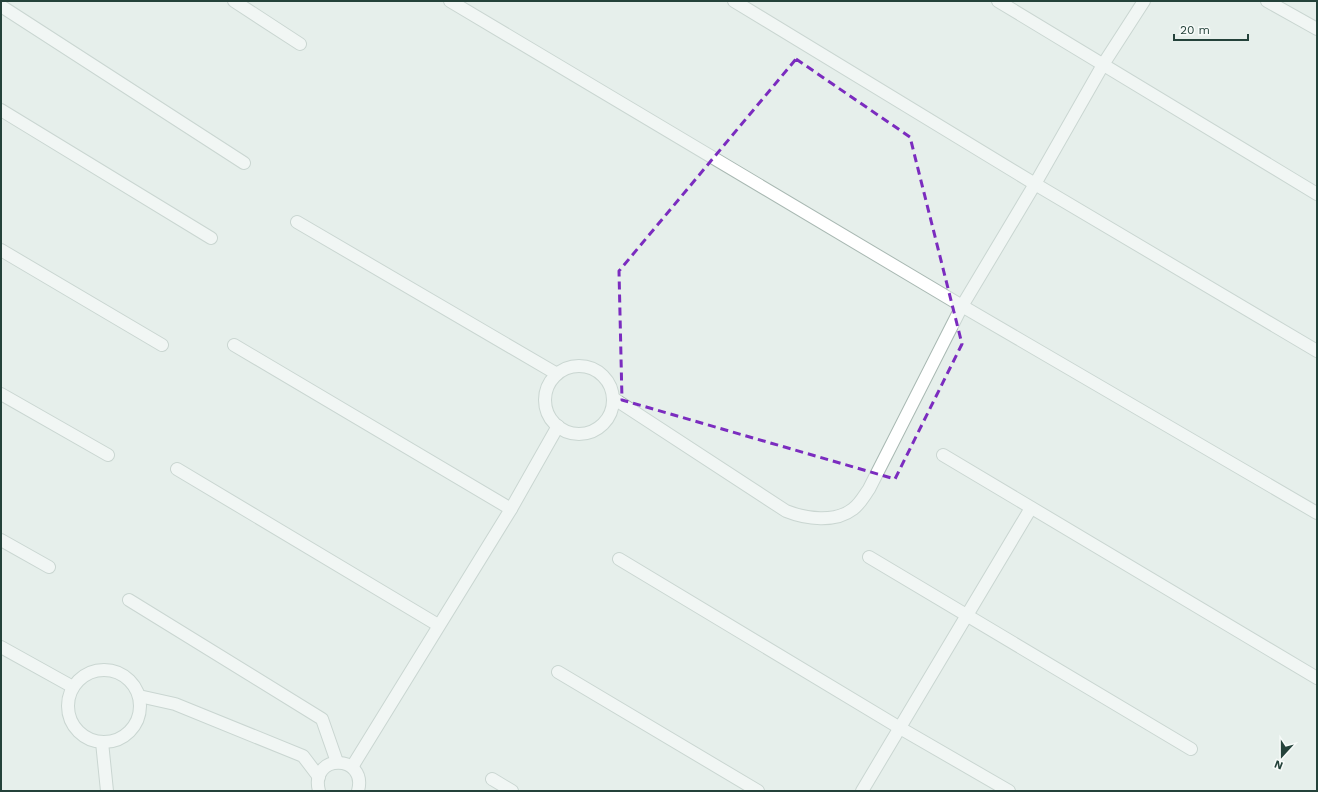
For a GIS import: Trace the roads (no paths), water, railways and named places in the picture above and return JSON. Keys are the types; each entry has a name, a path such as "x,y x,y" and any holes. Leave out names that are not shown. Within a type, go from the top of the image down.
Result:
{"street":[{"path":"234,1 300,44"},
{"path":"450,1 962,306 1317,513"},
{"path":"734,1 1035,184 1317,351"},
{"path":"998,1 1317,194"},
{"path":"613,398 786,511 800,517 834,517 853,509 869,489 962,306 1035,184 1104,64 1144,1"},
{"path":"1267,1 1317,29"},
{"path":"1,6 244,163"},
{"path":"1,110 211,238"},
{"path":"297,222 557,374"},
{"path":"1,250 162,345"},
{"path":"234,345 511,509"},
{"path":"575,366 586,367 598,372 608,383 613,398 612,409 607,419 600,427 590,432 580,434 569,432 551,420 546,409 545,397 548,386 557,374 575,366"},
{"path":"1,394 108,455"},
{"path":"352,767 438,625 511,509 558,426"},
{"path":"943,455 1317,678"},
{"path":"177,469 438,625"},
{"path":"862,791 1031,508"},
{"path":"1,540 49,567"},
{"path":"869,557 1191,749"},
{"path":"619,559 900,728 1009,791"},
{"path":"129,600 322,720 337,762"},
{"path":"1,647 73,687"},
{"path":"105,669 117,672 127,677 135,686 139,696 141,708 138,719 132,729 124,736 113,741 102,742 91,740 80,733 72,723 68,711 68,698 73,687 81,677 92,671 105,669"},
{"path":"558,672 758,791"},
{"path":"139,696 175,704 303,756 319,777"},
{"path":"102,742 107,791"},
{"path":"319,791 319,777 323,770 329,764 337,762 345,763 352,767 357,774 359,782 358,791"},
{"path":"492,779 512,791"}]}
